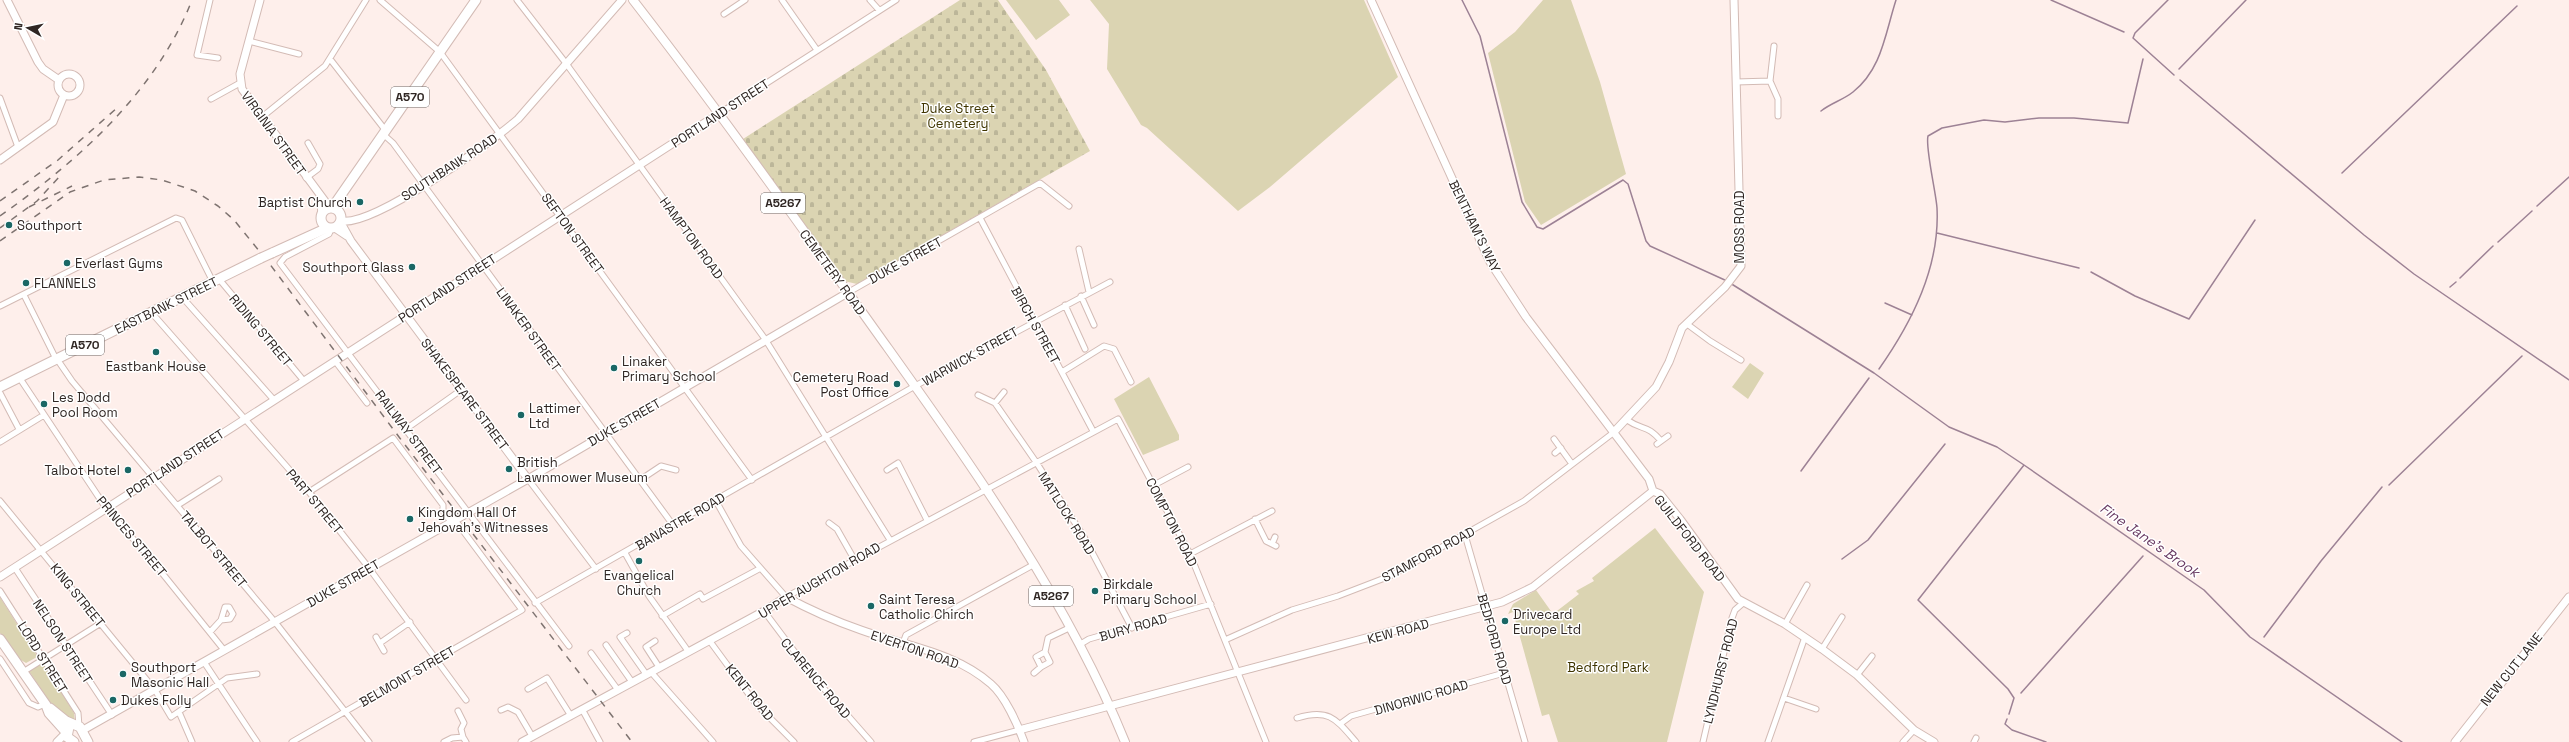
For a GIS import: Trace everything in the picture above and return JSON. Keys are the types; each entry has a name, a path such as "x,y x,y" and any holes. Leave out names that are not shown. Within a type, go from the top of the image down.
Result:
{"highway":[{"name":"A570","path":"310,236 344,194 476,0"},
{"path":"329,212 335,226"},
{"path":"329,212 335,226"},
{"name":"EASTBANK STREET","path":"0,386 261,258 335,226"},
{"name":"LORD STREET","path":"0,639 45,704 49,714 70,739"},
{"name":"LORD STREET","path":"45,704 66,721 82,731"},
{"path":"69,727 82,731 80,740 70,739 69,727"}],"main road":[{"name":"CEMETERY ROAD","path":"633,0 720,113 915,386 985,490"},
{"name":"A5267","path":"985,490 1034,565 1079,645 1111,706 1125,742"}],"street":[{"path":"7,0 38,62 43,69 59,80"},
{"path":"210,0 197,55 218,58"},
{"name":"VIRGINIA STREET","path":"260,0 240,83 329,212"},
{"path":"262,117 325,66 366,0"},
{"name":"SEFTON STREET","path":"380,0 440,52 502,134 559,215 752,480"},
{"name":"HAMPTON ROAD","path":"517,0 566,64 765,339 890,540"},
{"name":"SOUTHBANK ROAD","path":"335,226 386,207 470,156 502,134 622,0"},
{"path":"724,14 745,0"},
{"path":"782,0 817,50"},
{"path":"870,0 880,10"},
{"name":"PORTLAND STREET","path":"0,577 244,418 349,353 406,314 483,266 559,215 896,0"},
{"name":"BENTHAM'S WAY","path":"1371,0 1490,262 1526,317 1613,433"},
{"name":"MOSS ROAD","path":"1613,433 1627,420 1656,387 1669,362 1682,328 1726,286 1741,266 1734,0"},
{"path":"249,41 299,54"},
{"path":"1774,46 1770,82 1778,99 1778,116"},
{"name":"LINAKER STREET","path":"330,59 672,525"},
{"path":"65,74 72,74 81,82 80,89 75,95 64,95 59,90 59,80 65,74"},
{"path":"1736,82 1770,82"},
{"path":"211,99 240,83"},
{"path":"0,160 53,122 64,95"},
{"path":"0,98 2,109 18,147"},
{"path":"306,178 318,169 320,164 308,143"},
{"name":"DUKE STREET","path":"82,731 528,479 765,339 1040,183 1069,206"},
{"name":"RIDING STREET","path":"24,295 179,218 216,281 304,380"},
{"name":"BIRCH STREET","path":"980,218 1032,321 1062,372 1093,431"},
{"name":"SHAKESPEARE STREET","path":"335,226 351,240 461,390 596,569"},
{"name":"RAILWAY STREET","path":"335,226 329,234 285,257 280,262 469,511 535,603 569,646"},
{"path":"1079,249 1089,292"},
{"name":"WARWICK STREET","path":"826,438 915,386 1032,321 1110,282"},
{"path":"0,306 24,295"},
{"name":"TALBOT STREET","path":"24,295 56,359 72,381 154,476 275,622 369,742"},
{"path":"1081,296 1094,325"},
{"path":"182,297 274,400"},
{"path":"1065,305 1085,349"},
{"name":"PART STREET","path":"151,312 309,492 410,622 466,700"},
{"path":"1687,324 1710,341 1741,360"},
{"path":"1062,372 1104,346 1114,349 1131,382"},
{"path":"335,361 367,403"},
{"name":"PRINCES STREET","path":"19,377 106,508 150,558 224,650"},
{"path":"406,429 461,390"},
{"path":"978,395 995,403 1004,392"},
{"path":"0,393 19,429"},
{"name":"MATLOCK ROAD","path":"995,403 1036,462 1084,538 1132,628"},
{"path":"0,442 44,415"},
{"name":"UPPER AUGHTON ROAD","path":"522,742 764,611 854,559 1118,419"},
{"name":"COMPTON ROAD","path":"1118,419 1190,554 1266,742"},
{"path":"1627,420 1638,427 1650,429 1659,443 1668,436"},
{"name":"STAMFORD ROAD","path":"1225,640 1292,610 1338,596 1389,576 1524,502 1613,433"},
{"name":"GUILDFORD ROAD","path":"1613,433 1649,479 1653,491 1665,501 1743,603 1785,624 1822,649 1856,675 1914,730 1934,742"},
{"path":"309,492 393,438 443,504 443,511 453,521"},
{"name":"BANASTRE ROAD","path":"535,603 826,438"},
{"path":"1554,439 1572,464"},
{"path":"1555,453 1561,448"},
{"path":"887,470 898,463 927,520"},
{"path":"640,480 661,466 676,470"},
{"path":"1154,485 1188,466"},
{"path":"178,506 219,479"},
{"name":"KEW ROAD","path":"1020,730 1486,608 1533,587 1653,491"},
{"name":"KING STREET","path":"0,501 155,690 171,717 179,712"},
{"path":"716,501 740,546 786,597"},
{"path":"1190,554 1272,511"},
{"path":"1255,519 1262,536 1274,545 1275,537"},
{"name":"BELMONT STREET","path":"292,742 522,610 453,521"},
{"path":"829,522 837,529 854,559"},
{"name":"BEDFORD ROAD","path":"1465,535 1525,742"},
{"path":"625,553 662,616 688,651"},
{"path":"902,643 906,635 1034,565"},
{"name":"NELSON STREET","path":"15,568 112,715"},
{"path":"662,616 700,594 703,599 760,569"},
{"path":"1785,624 1807,585"},
{"name":"LORD STREET","path":"0,590 79,715 82,731"},
{"name":"EVERTON ROAD","path":"786,597 861,630 946,657 972,669 993,685 1020,730 1024,742"},
{"name":"NEW CUT LANE","path":"2455,742 2569,597"},
{"name":"LYNDHURST ROAD","path":"1703,742 1732,618 1735,610 1743,603"},
{"name":"BURY ROAD","path":"1079,645 1089,640 1211,604"},
{"name":"CLARENCE ROAD","path":"764,611 812,675 871,742"},
{"path":"1822,649 1842,617"},
{"path":"210,632 221,620"},
{"path":"380,643 410,622"},
{"path":"23,672 101,623"},
{"path":"1034,672 1050,662 1045,652 1045,645 1048,638 1069,628"},
{"path":"627,633 620,638 648,673 712,742"},
{"path":"376,637 384,651"},
{"path":"1768,742 1805,637"},
{"name":"KENT ROAD","path":"709,640 756,704 794,742"},
{"path":"655,641 646,647 659,667"},
{"path":"606,645 632,682"},
{"path":"1041,667 1036,657 1045,652"},
{"path":"591,653 618,690"},
{"path":"1856,675 1872,656"},
{"path":"0,659 29,703 38,707 45,704"},
{"path":"204,662 257,742"},
{"name":"DINORWIC ROAD","path":"1340,724 1351,716 1504,673"},
{"path":"192,742 179,712 227,678 257,674"},
{"path":"528,689 547,678 570,716"},
{"path":"1784,698 1816,709"},
{"path":"501,710 508,707 518,712 532,736"},
{"path":"582,710 600,742"},
{"path":"444,742 452,738 464,740 461,729 464,723 458,711"},
{"path":"1297,718 1314,712 1325,715 1340,724 1356,742"},
{"path":"974,742 1020,730"},
{"path":"1904,742 1914,730"},
{"path":"57,742 70,739"}],"green space":[{"name":"Duke Street Cemetery","path":"960,0 998,0 1046,70 1090,151 857,284 844,281 743,139"},
{"path":"1006,0 1059,0 1070,15 1036,40"},
{"path":"1090,0 1364,0 1398,77 1270,187 1238,211 1147,128 1141,125 1107,69 1109,24"},
{"path":"1543,0 1571,0 1600,82 1626,174 1541,225 1525,202 1488,53 1515,32"},
{"path":"1750,363 1764,373 1748,399 1732,387"},
{"path":"1149,377 1179,435 1179,440 1143,455 1114,399"},
{"name":"Bedford Park","path":"1655,528 1704,592 1667,742 1558,742 1549,714 1542,716 1513,612 1508,614 1513,604 1536,590 1553,614 1579,594 1576,591 1594,581 1592,578"},
{"path":"0,597 36,654 37,657 26,663 21,660 0,633"},
{"path":"43,662 74,713 75,722 53,707 29,671"}],"waterway":[{"path":"1462,0 1480,36 1522,202 1537,227 1543,229 1623,180 1628,184 1646,241 1650,246 1727,281"},
{"path":"1821,111 1853,92 1863,83 1870,73 1881,50 1896,0"},
{"path":"2051,0 2124,32"},
{"path":"2168,0 2135,33 2133,38 2174,75"},
{"path":"2179,69 2246,0"},
{"path":"2342,173 2517,6"},
{"path":"1879,369 1913,313 1922,293 1934,251 1937,230 1937,208 1928,150 1928,136 1942,128 1984,120 2005,122 2039,118 2074,118 2128,123 2143,59"},
{"path":"2180,80 2364,235 2414,274 2569,380"},
{"path":"2537,206 2569,177"},
{"path":"2498,242 2532,211"},
{"path":"2091,272 2135,296 2189,319 2255,220"},
{"path":"1937,233 2079,268"},
{"path":"2460,278 2493,246"},
{"path":"2450,287 2456,282"},
{"name":"Fine Jane's Brook","path":"1730,283 1874,373 1949,427 1997,447 2024,465 2204,590 2250,637 2402,742"},
{"path":"1885,303 1912,315"},
{"path":"2389,485 2522,356"},
{"path":"1801,471 1869,378"},
{"path":"1842,559 1868,540 1945,444"},
{"path":"2009,714 2014,698 2008,689 1918,600 2024,465"},
{"path":"2264,637 2321,561 2382,487"},
{"path":"2021,693 2143,556"},
{"path":"2007,719 2005,724 2012,730 2046,742"}],"railway":[{"path":"0,216 58,172 112,122 158,65 177,33 192,0"},
{"path":"0,201 58,160 118,107"},
{"path":"0,228 37,201 61,175"},
{"path":"0,241 70,192 104,180 139,177 162,180 195,191 218,206 234,220 269,263 399,437 632,742"},
{"path":"29,207 72,186"}],"place":[{"name":"Baptist Church","path":"360,202"},
{"name":"Southport","path":"9,225"},
{"name":"Everlast Gyms","path":"67,263"},
{"name":"Southport Glass","path":"412,267"},
{"name":"FLANNELS","path":"26,283"},
{"name":"Eastbank House","path":"156,352"},
{"name":"Linaker Primary School","path":"614,368"},
{"name":"Cemetery Road Post Office","path":"897,384"},
{"name":"Les Dodd Pool Room","path":"44,404"},
{"name":"Lattimer Ltd","path":"521,415"},
{"name":"British Lawnmower Museum","path":"509,469"},
{"name":"Talbot Hotel","path":"128,470"},
{"name":"Kingdom Hall Of Jehovah's Witnesses","path":"410,519"},
{"name":"Evangelical Church","path":"639,561"},
{"name":"Birkdale Primary School","path":"1095,591"},
{"name":"Saint Teresa Catholic Chirch","path":"871,606"},
{"name":"Drivecard Europe Ltd","path":"1505,621"},
{"name":"Southport Masonic Hall","path":"123,674"},
{"name":"Dukes Folly","path":"113,700"}]}
